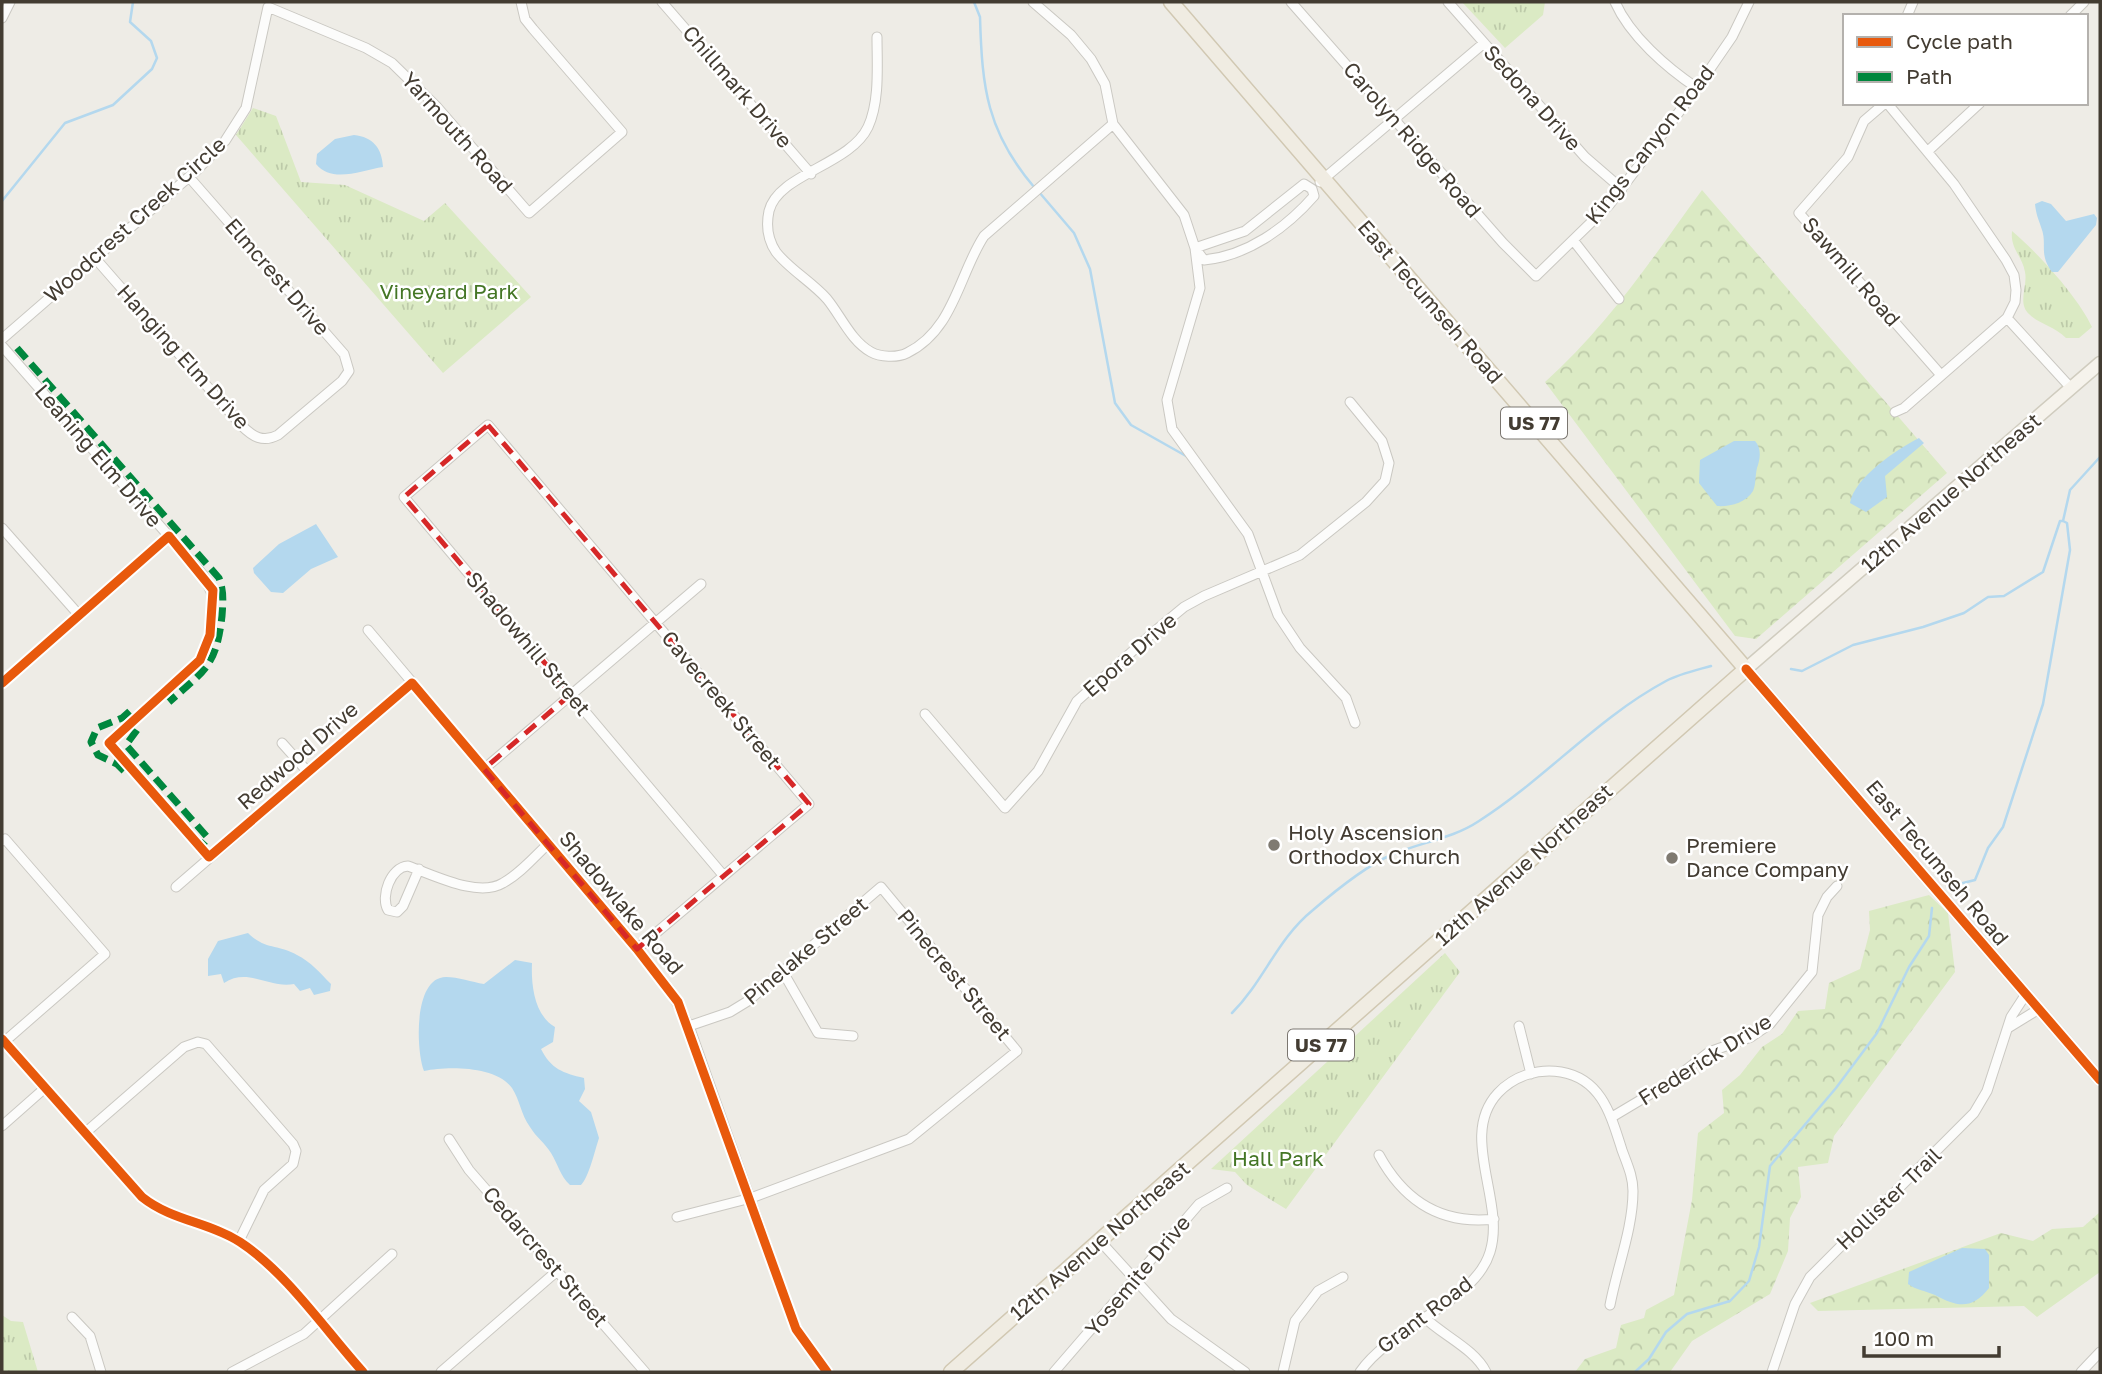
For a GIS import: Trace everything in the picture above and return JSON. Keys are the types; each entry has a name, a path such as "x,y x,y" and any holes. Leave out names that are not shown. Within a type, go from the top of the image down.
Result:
{"main road":[{"name":"East Tecumseh Road","path":"1171,2 1746,669"},
{"name":"12th Avenue Northeast","path":"951,1372 1746,669 2100,363"}],"street":[{"name":"Yarmouth Road","path":"268,7 366,48 392,63 438,107 529,213 622,132 533,29 526,19 521,2"},
{"name":"Chillmark Drive","path":"662,2 811,174"},
{"path":"1033,2 1071,35 1091,59 1105,84 1113,124 1184,215 1195,248 1200,288 1167,400 1172,429 1248,534 1260,573 1278,615 1300,648 1346,698 1355,723"},
{"name":"Carolyn Ridge Road","path":"1291,2 1500,240 1536,275"},
{"name":"Sedona Drive","path":"1448,2 1586,157 1622,189"},
{"path":"1615,2 1625,22 1678,75 1697,88"},
{"name":"Kings Canyon Road","path":"1536,275 1599,217 1622,189 1732,37 1749,2"},
{"name":"Woodcrest Creek Circle","path":"2,339 189,177 225,141 246,108 268,7"},
{"path":"877,37 877,79 869,125 849,150 779,195 770,208 769,239 777,253 828,300 854,338 872,352 888,356 906,354 926,339 957,299 970,256 984,236 1113,124"},
{"path":"1312,189 1484,43"},
{"name":"Sawmill Road","path":"1884,105 1864,121 1848,157 1799,213 1941,375"},
{"path":"1888,105 1954,184 2014,275 2015,302 2007,318 1904,408 1895,412"},
{"path":"1928,151 1978,105"},
{"name":"Elmcrest Drive","path":"189,177 344,354 349,371 342,381"},
{"path":"1304,184 1312,189 1314,196 1310,200 1253,245 1217,259 1204,260 1195,248 1203,243 1224,240 1260,222 1304,184"},
{"path":"1573,240 1619,299"},
{"name":"Hanging Elm Drive","path":"95,258 241,425 258,439 269,439 278,435 342,381"},
{"path":"2007,318 2071,388"},
{"name":"Leaning Elm Drive","path":"2,346 213,590 207,645 196,665 109,743 209,857"},
{"path":"1260,573 1300,555 1366,502 1385,481 1390,463 1382,441 1350,402"},
{"name":"Cavecreek Street","path":"488,425 809,804 637,948"},
{"name":"Shadowhill Street","path":"488,425 404,496 723,875"},
{"path":"2,528 79,615"},
{"path":"2,683 169,537"},
{"name":"Epora Drive","path":"925,714 1006,808 1038,771 1077,701 1092,687 1184,607 1260,573"},
{"path":"484,769 701,584"},
{"name":"Shadowlake Road","path":"368,630 670,990 689,1026 796,1329 827,1372"},
{"name":"East Tecumseh Road","path":"1746,669 2100,1080"},
{"name":"Redwood Drive","path":"176,887 412,683"},
{"path":"282,743 307,771"},
{"path":"2,841 5,839 105,954 3,1040 127,1183 152,1205 177,1219 239,1241 269,1266 363,1372"},
{"path":"419,869 401,910 388,910 385,898 396,870 404,866 419,869 475,887 491,888 504,883 549,843"},
{"name":"Frederick Drive","path":"1612,1117 1669,1083 1709,1052 1751,1037 1770,1024 1812,972 1818,915 1827,897 1837,886"},
{"name":"Pinelake Street","path":"689,1026 738,1008 881,887"},
{"name":"Pinecrest Street","path":"751,1198 909,1139 1017,1051 881,887"},
{"path":"783,972 818,1033 853,1036"},
{"name":"Hollister Trail","path":"1772,1372 1794,1304 1810,1277 1964,1127 1982,1101 2011,1017 2026,994"},
{"path":"2008,1028 2039,1009"},
{"path":"1519,1026 1531,1074"},
{"path":"85,1133 184,1047 198,1042 212,1049 293,1144 296,1151 293,1164 269,1184 257,1200 239,1241"},
{"name":"Grant Road","path":"1360,1372 1376,1350 1467,1286 1484,1267 1494,1237 1494,1219 1482,1144 1485,1114 1504,1087 1531,1074 1561,1072 1585,1081 1601,1096 1612,1117 1630,1171 1633,1191 1610,1305"},
{"path":"2,1126 45,1088"},
{"name":"Cedarcrest Street","path":"449,1139 469,1170 645,1372"},
{"path":"1379,1155 1392,1179 1429,1209 1460,1220 1494,1219"},
{"name":"Yosemite Drive","path":"1054,1372 1199,1204 1227,1188"},
{"path":"677,1217 751,1198"},
{"path":"1100,1241 1171,1320 1245,1372"},
{"path":"232,1372 280,1350 318,1321 392,1254"},
{"path":"441,1372 557,1271"},
{"path":"1283,1372 1295,1321 1318,1292 1343,1277"},
{"path":"72,1317 90,1336 101,1372"},
{"path":"1424,1317 1440,1333 1481,1362 1486,1372"},
{"path":"2081,1372 2100,1352"},
{"path":"1226,1372 1231,1363"}],"highlighted area":[{"path":"488,425 809,804 637,949 484,769 571,694 404,497"}],"green space":[{"path":"1462,2 1545,2 1543,15 1505,48"},
{"name":"Vineyard Park","path":"253,108 276,116 301,182 345,185 424,221 445,203 531,297 443,373 236,135"},
{"path":"1702,190 1947,473 1756,639 1735,636 1545,382 1568,361 1609,314"},
{"path":"2012,231 2034,251 2086,315 2092,327 2079,338 2066,338 2026,310 2023,300 2025,272 2014,247"},
{"path":"1929,895 1948,913 1955,972 1834,1136 1828,1163 1798,1167 1801,1197 1790,1218 1788,1251 1770,1294 1692,1341 1670,1372 1575,1372 1585,1359 1616,1348 1621,1325 1644,1318 1646,1310 1674,1295 1692,1200 1698,1133 1724,1113 1722,1090 1740,1075 1762,1047 1782,1034 1798,1011 1825,1009 1829,983 1860,969 1870,930 1869,911"},
{"name":"Hall Park","path":"1445,953 1460,972 1286,1209 1247,1185 1235,1172 1211,1169"},
{"path":"2100,1212 2100,1272 2037,1317 2024,1306 1818,1311 1810,1303 2001,1233 2033,1241 2052,1229 2083,1227"},
{"path":"2,1315 11,1321 23,1322 38,1372 2,1372"}],"water":[{"path":"354,135 366,138 375,145 381,154 383,167 339,175 323,170 316,164 317,154 335,139"},
{"path":"2042,201 2051,204 2066,221 2094,214 2097,218 2096,225 2058,272 2052,272 2045,259 2043,233 2035,204"},
{"path":"1919,438 1924,443 1885,476 1887,497 1866,512 1850,503 1853,493 1868,474"},
{"path":"1734,441 1755,441 1759,447 1760,458 1754,489 1742,501 1717,506 1699,483 1700,460"},
{"path":"316,524 338,557 311,569 283,593 271,592 254,573 253,568 279,544"},
{"path":"248,933 266,945 290,952 307,961 331,984 330,991 314,995 310,988 300,991 294,984 276,984 242,977 224,983 221,974 208,976 208,959 218,941"},
{"path":"515,960 532,963 533,989 538,1007 542,1015 555,1027 553,1042 541,1049 545,1056 558,1069 584,1078 585,1089 579,1101 591,1112 599,1138 589,1170 581,1185 570,1185 564,1178 549,1149 527,1122 515,1093 505,1081 495,1075 471,1069 424,1071 421,1061 419,1032 422,1001 435,980 446,977 484,984"},
{"path":"1962,1248 1985,1249 1989,1255 1989,1288 1976,1300 1957,1304 1908,1284 1909,1272"}],"waterway":[{"path":"2,201 65,123 113,105 152,69 157,58 151,41 130,22 133,2"},
{"path":"974,2 980,17 983,66 990,108 1006,147 1034,187"},
{"path":"1039,192 1074,233 1090,269 1115,403 1131,425 1186,456"},
{"path":"1791,669 1802,671 1853,645 1964,613 1988,597 2004,596 2043,572 2060,521 2063,521 2070,490 2100,457"},
{"path":"1947,887 1975,880 1988,848 2003,827 2043,704 2070,550 2067,523 2063,521"},
{"path":"1232,1013 1300,921 1350,880 1391,855 1469,827 1526,787 1594,730 1641,696 1671,679 1711,666"},
{"path":"1635,1372 1649,1359 1666,1332 1687,1314 1730,1301 1749,1281 1759,1247 1770,1166 1836,1088 1877,1033 1909,967 1929,936 1932,908"}],"marked path":[{"path":"17,348 219,578 223,601 222,616 212,657 200,674 169,702"},
{"path":"124,771 117,764 98,755 91,742 97,728 122,718 131,710"},
{"path":"137,730 126,745 208,838 197,851"}],"cycle path":[{"path":"2,683 169,536 213,590 210,635 200,660 109,743 209,857 412,683 637,949 678,1002 796,1329 827,1372"},
{"path":"1746,669 2100,1080"},
{"path":"2,1039 142,1197 178,1217 228,1235 257,1255 305,1303 363,1372"}],"place":[{"name":"Holy Ascension Orthodox Church","path":"1274,845"},
{"name":"Premiere Dance Company","path":"1672,858"}]}
